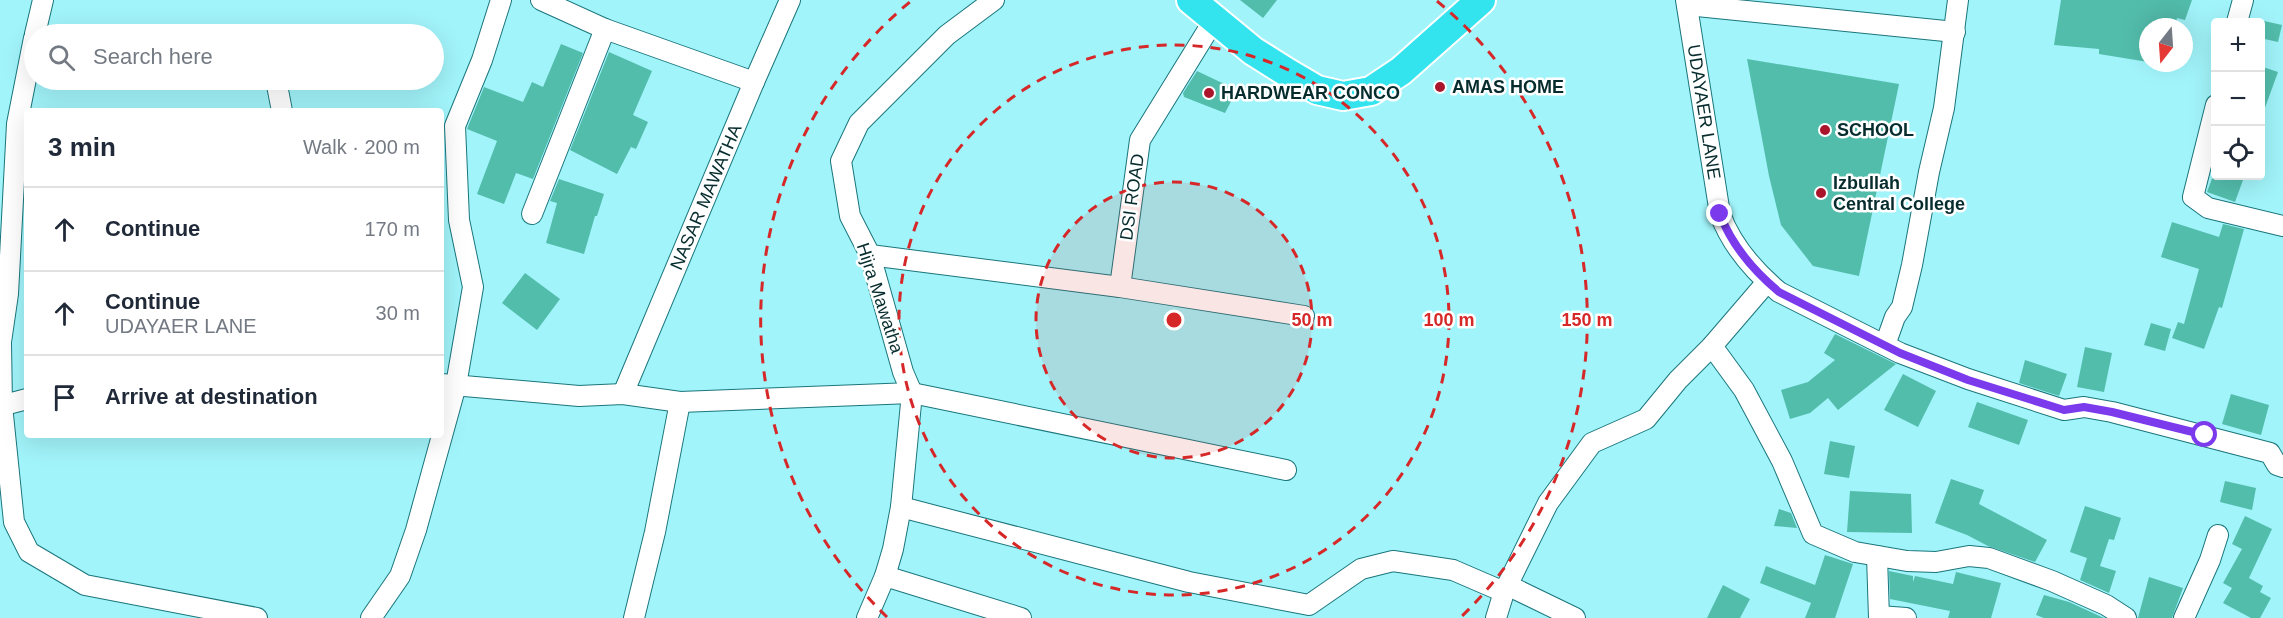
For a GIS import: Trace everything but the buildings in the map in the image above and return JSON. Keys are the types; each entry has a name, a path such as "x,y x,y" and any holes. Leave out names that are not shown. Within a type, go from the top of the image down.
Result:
{"highway":[{"path":"1191,0 1253,51 1317,90 1343,96 1371,91 1401,71 1481,0"}],"street":[{"path":"37,24 42,0"},
{"path":"444,403 473,287 459,220 455,126 482,60 501,0"},
{"path":"541,0 605,29 754,82"},
{"name":"NASAR MAWATHA","path":"623,394 790,0"},
{"name":"Hijra Mawatha","path":"867,618 885,576 893,549 901,507 912,393 903,372 870,255 850,216 841,161 859,123 947,35 994,0"},
{"path":"1885,345 1895,317 1902,307 1912,265 1929,172 1944,108 1958,0"},
{"path":"2238,18 2243,0"},
{"path":"1686,2 1955,32"},
{"name":"UDAYAER LANE","path":"1686,2 1720,214 1728,234 1767,282 1779,292 1885,345 1968,380 2064,410 2084,407 2205,435 2270,453 2277,465 2283,467"},
{"name":"DSI ROAD","path":"1120,287 1140,140 1214,20"},
{"path":"532,214 605,29"},
{"path":"24,87 16,124 8,294 1,342 1,405 14,522 29,552 85,585 257,618"},
{"path":"278,90 281,108"},
{"path":"2211,125 2193,197 2208,208 2283,226"},
{"path":"870,255 1120,287 1304,316"},
{"path":"1496,618 1506,589 1548,503 1592,442 1646,419 1678,380 1712,346 1767,282"},
{"path":"1712,346 1744,390 1782,461 1813,534 1855,552 1907,561 1936,562 1969,556 1989,558 2052,581 2106,605 2126,618"},
{"path":"448,385 579,396 623,394 680,402 912,393 1286,470"},
{"path":"1,405 24,400"},
{"path":"633,618 655,532 680,402"},
{"path":"371,618 400,576 416,530 436,438"},
{"path":"901,507 1189,582 1309,605 1361,569 1393,561 1453,570 1575,618"},
{"path":"2184,618 2196,595 2218,535"},
{"path":"1877,556 1879,617 1906,618"},
{"path":"885,576 1021,618"}],"place":[{"name":"AMAS HOME","path":"1440,87"},
{"name":"HARDWEAR CONCO","path":"1209,93"},
{"name":"SCHOOL","path":"1825,130"},
{"name":"Izbullah Central College","path":"1821,193"}],"route":[{"path":"1720,214 1728,234 1767,282 1779,292 1900,353 1968,380 2064,410 2084,407 2205,435"}]}
